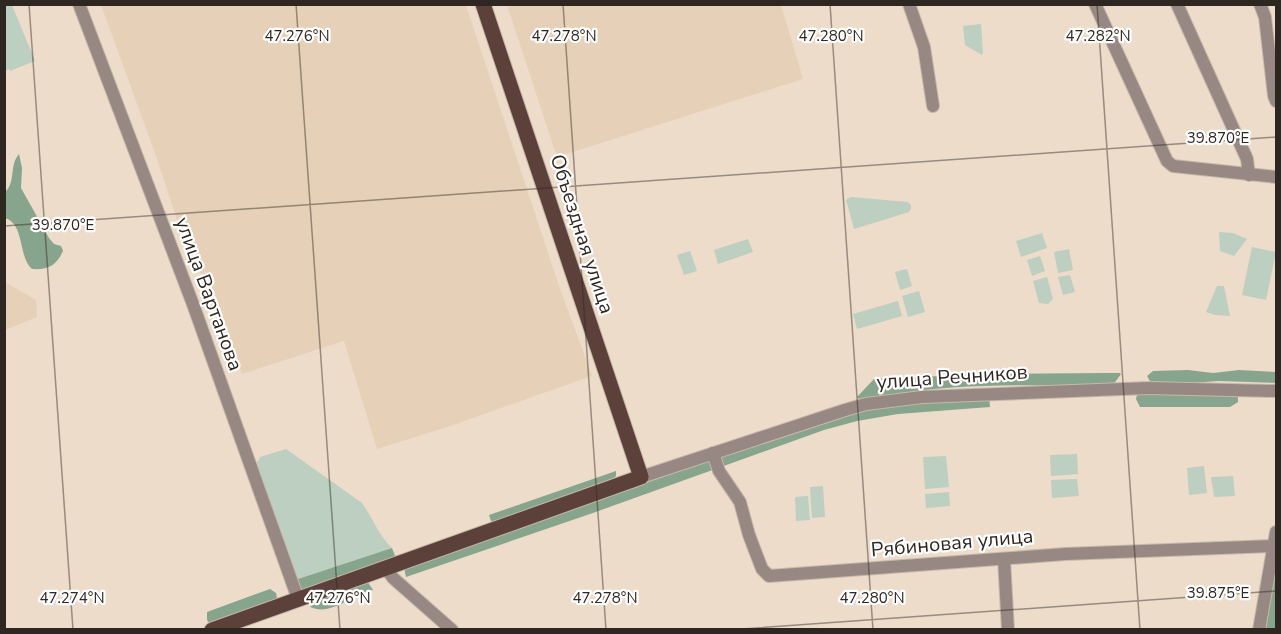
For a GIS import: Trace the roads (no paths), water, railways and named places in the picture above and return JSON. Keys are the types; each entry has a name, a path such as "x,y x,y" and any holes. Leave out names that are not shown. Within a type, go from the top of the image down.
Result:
{"main road":[{"name":"Объездная улица","path":"483,4 641,477"},
{"path":"212,630 641,477"}],"street":[{"name":"улица Вартанова","path":"79,4 194,307 298,599"},
{"path":"909,4 924,47 933,106"},
{"path":"1095,4 1167,161 1173,166 1276,177"},
{"path":"1177,4 1248,159 1249,175"},
{"path":"1260,4 1265,17 1276,100"},
{"name":"улица Речников","path":"641,477 844,410 888,400 1148,388 1276,391"},
{"name":"Рябиновая улица","path":"713,453 718,471 740,502 749,535 762,568 769,576 1065,554 1274,546"},
{"path":"1259,630 1276,532"},
{"path":"1004,559 1008,630"},
{"path":"385,567 393,578 452,630"}]}
